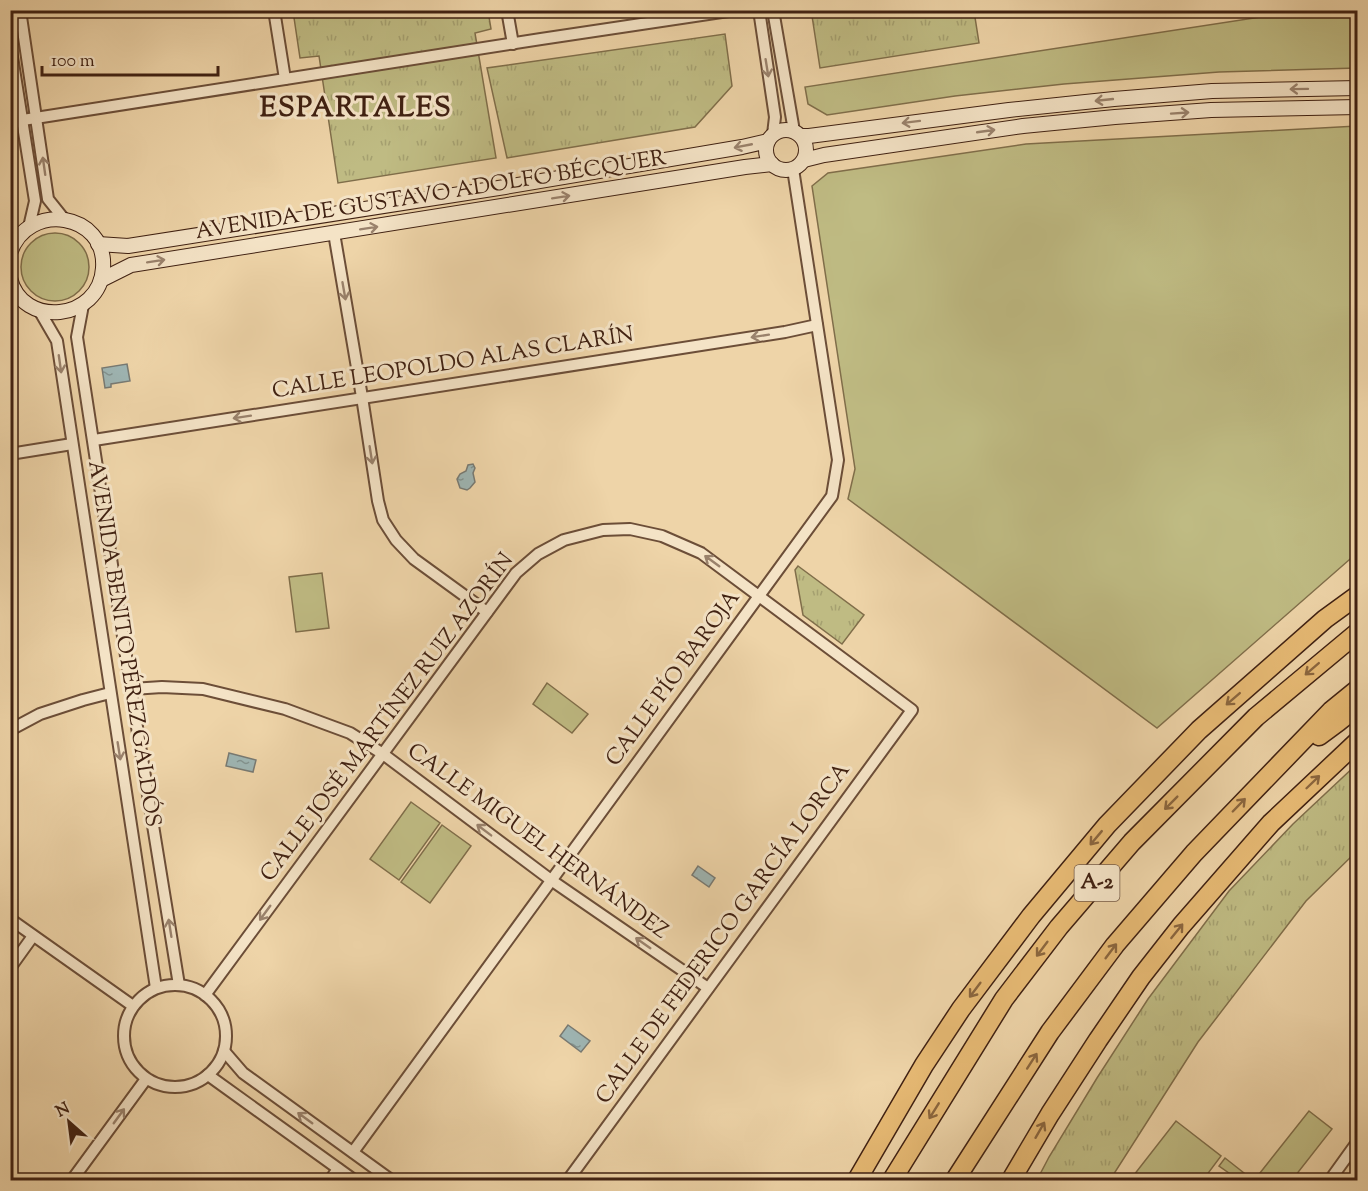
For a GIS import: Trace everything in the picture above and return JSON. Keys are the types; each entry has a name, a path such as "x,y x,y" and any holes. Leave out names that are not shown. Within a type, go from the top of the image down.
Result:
{"highway":[{"path":"857,1180 913,1083 961,1009 1031,916 1107,825 1199,730 1325,619 1358,595"},
{"name":"A-2","path":"892,1180 1004,999 1059,927 1132,842 1256,717 1358,632"},
{"name":"A-2","path":"955,1180 1050,1032 1115,945 1194,853 1331,711 1358,689"},
{"path":"1280,763 1358,706"},
{"path":"1011,1180 1098,1040 1141,977 1180,926 1271,823 1358,741"},
{"path":"848,1180 892,1105 913,1083"}],"street":[{"path":"20,10 48,199 64,219"},
{"path":"274,10 285,80"},
{"path":"507,10 513,44"},
{"path":"10,123 735,10"},
{"path":"759,10 775,117 766,153 772,164 785,170 824,155 1023,126 1211,110 1358,107"},
{"path":"774,10 798,133 806,147 806,154 798,165"},
{"path":"10,44 35,201 29,227"},
{"path":"771,137 780,130 788,129 809,136 1114,99 1212,91 1358,88"},
{"name":"AVENIDA DE GUSTAVO ADOLFO BÉCQUER","path":"98,244 128,246 505,187 742,147 771,137"},
{"name":"AVENIDA DE GUSTAVO ADOLFO BÉCQUER","path":"101,280 131,265 772,164"},
{"name":"CALLE PÍO BAROJA","path":"353,1152 832,496 838,460 817,325 798,165"},
{"path":"10,253 20,235 29,227 41,221 64,219 86,229 98,244 103,268 101,280 94,295 83,305 68,312 52,313 39,310 28,304 17,293 11,282"},
{"path":"334,233 383,520 396,540 414,559 487,612"},
{"name":"AVENIDA BENITO PÉREZ GALDÓS","path":"83,305 77,337 179,985"},
{"name":"AVENIDA BENITO PÉREZ GALDÓS","path":"39,310 57,341 156,988"},
{"name":"CALLE LEOPOLDO ALAS CLARÍN","path":"94,440 785,332 817,325"},
{"path":"10,454 72,444"},
{"name":"CALLE JOSÉ MARTÍNEZ RUIZ AZORÍN","path":"205,995 516,573 538,554 564,540 603,530 630,529 662,536 701,553 912,710"},
{"name":"CALLE MIGUEL HERNÁNDEZ","path":"132,689 162,687 203,689 285,709 350,733 383,753 551,880 708,988"},
{"path":"10,730 40,714 110,693"},
{"name":"CALLE DE FEDERICO GARCÍA LORCA","path":"568,1180 912,710"},
{"path":"10,918 133,1006"},
{"path":"10,968 33,936"},
{"path":"179,985 189,987 211,1000 224,1023 226,1038 224,1051 208,1075 196,1083 168,1087 146,1079 133,1066 126,1053 123,1036 126,1020 133,1006 145,994 156,988 179,985"},
{"path":"224,1051 243,1073 391,1180"},
{"path":"208,1075 354,1180"},
{"path":"72,1180 146,1079"},
{"path":"1330,1180 1358,1141"},
{"path":"330,1180 338,1169"}],"green space":[{"path":"293,11 488,11 491,29 475,33 496,158 338,183 319,56 300,58"},
{"path":"844,11 974,11 979,43 820,68 812,16"},
{"path":"1299,11 1357,11 1357,68 1219,72 1064,84 955,96 827,115 808,104 805,87"},
{"path":"725,34 732,86 695,127 507,158 487,68"},
{"path":"1357,126 1357,553 1157,728 848,499 855,469 812,186 828,173 1026,144"},
{"path":"55,233 68,236 79,243 86,254 89,267 86,280 79,291 68,298 55,301 42,298 31,291 24,280 21,267 24,254 31,243 42,236"},
{"path":"798,566 864,615 842,644 803,615 795,570"},
{"path":"322,573 329,628 296,632 289,577"},
{"path":"547,683 588,714 572,733 533,704"},
{"path":"1357,764 1357,851 1306,901 1198,1042 1110,1180 1037,1180 1097,1078 1148,999 1229,891 1293,824"},
{"path":"411,802 440,823 399,880 370,859"},
{"path":"442,825 471,846 430,903 401,882"},
{"path":"1309,1111 1332,1129 1292,1180 1256,1178"},
{"path":"1176,1121 1221,1156 1203,1180 1130,1180"},
{"path":"1225,1158 1253,1180 1239,1180 1219,1166"}],"water":[{"path":"127,364 130,381 111,384 111,387 105,388 102,368"},
{"path":"473,464 475,482 467,490 460,488 457,479 466,471 468,465"},
{"path":"229,753 256,760 253,772 226,766"},
{"path":"698,866 715,878 709,887 692,875"},
{"path":"568,1025 590,1041 581,1052 560,1036"}],"district":[{"name":"ESPARTALES","path":"356,109"}]}
